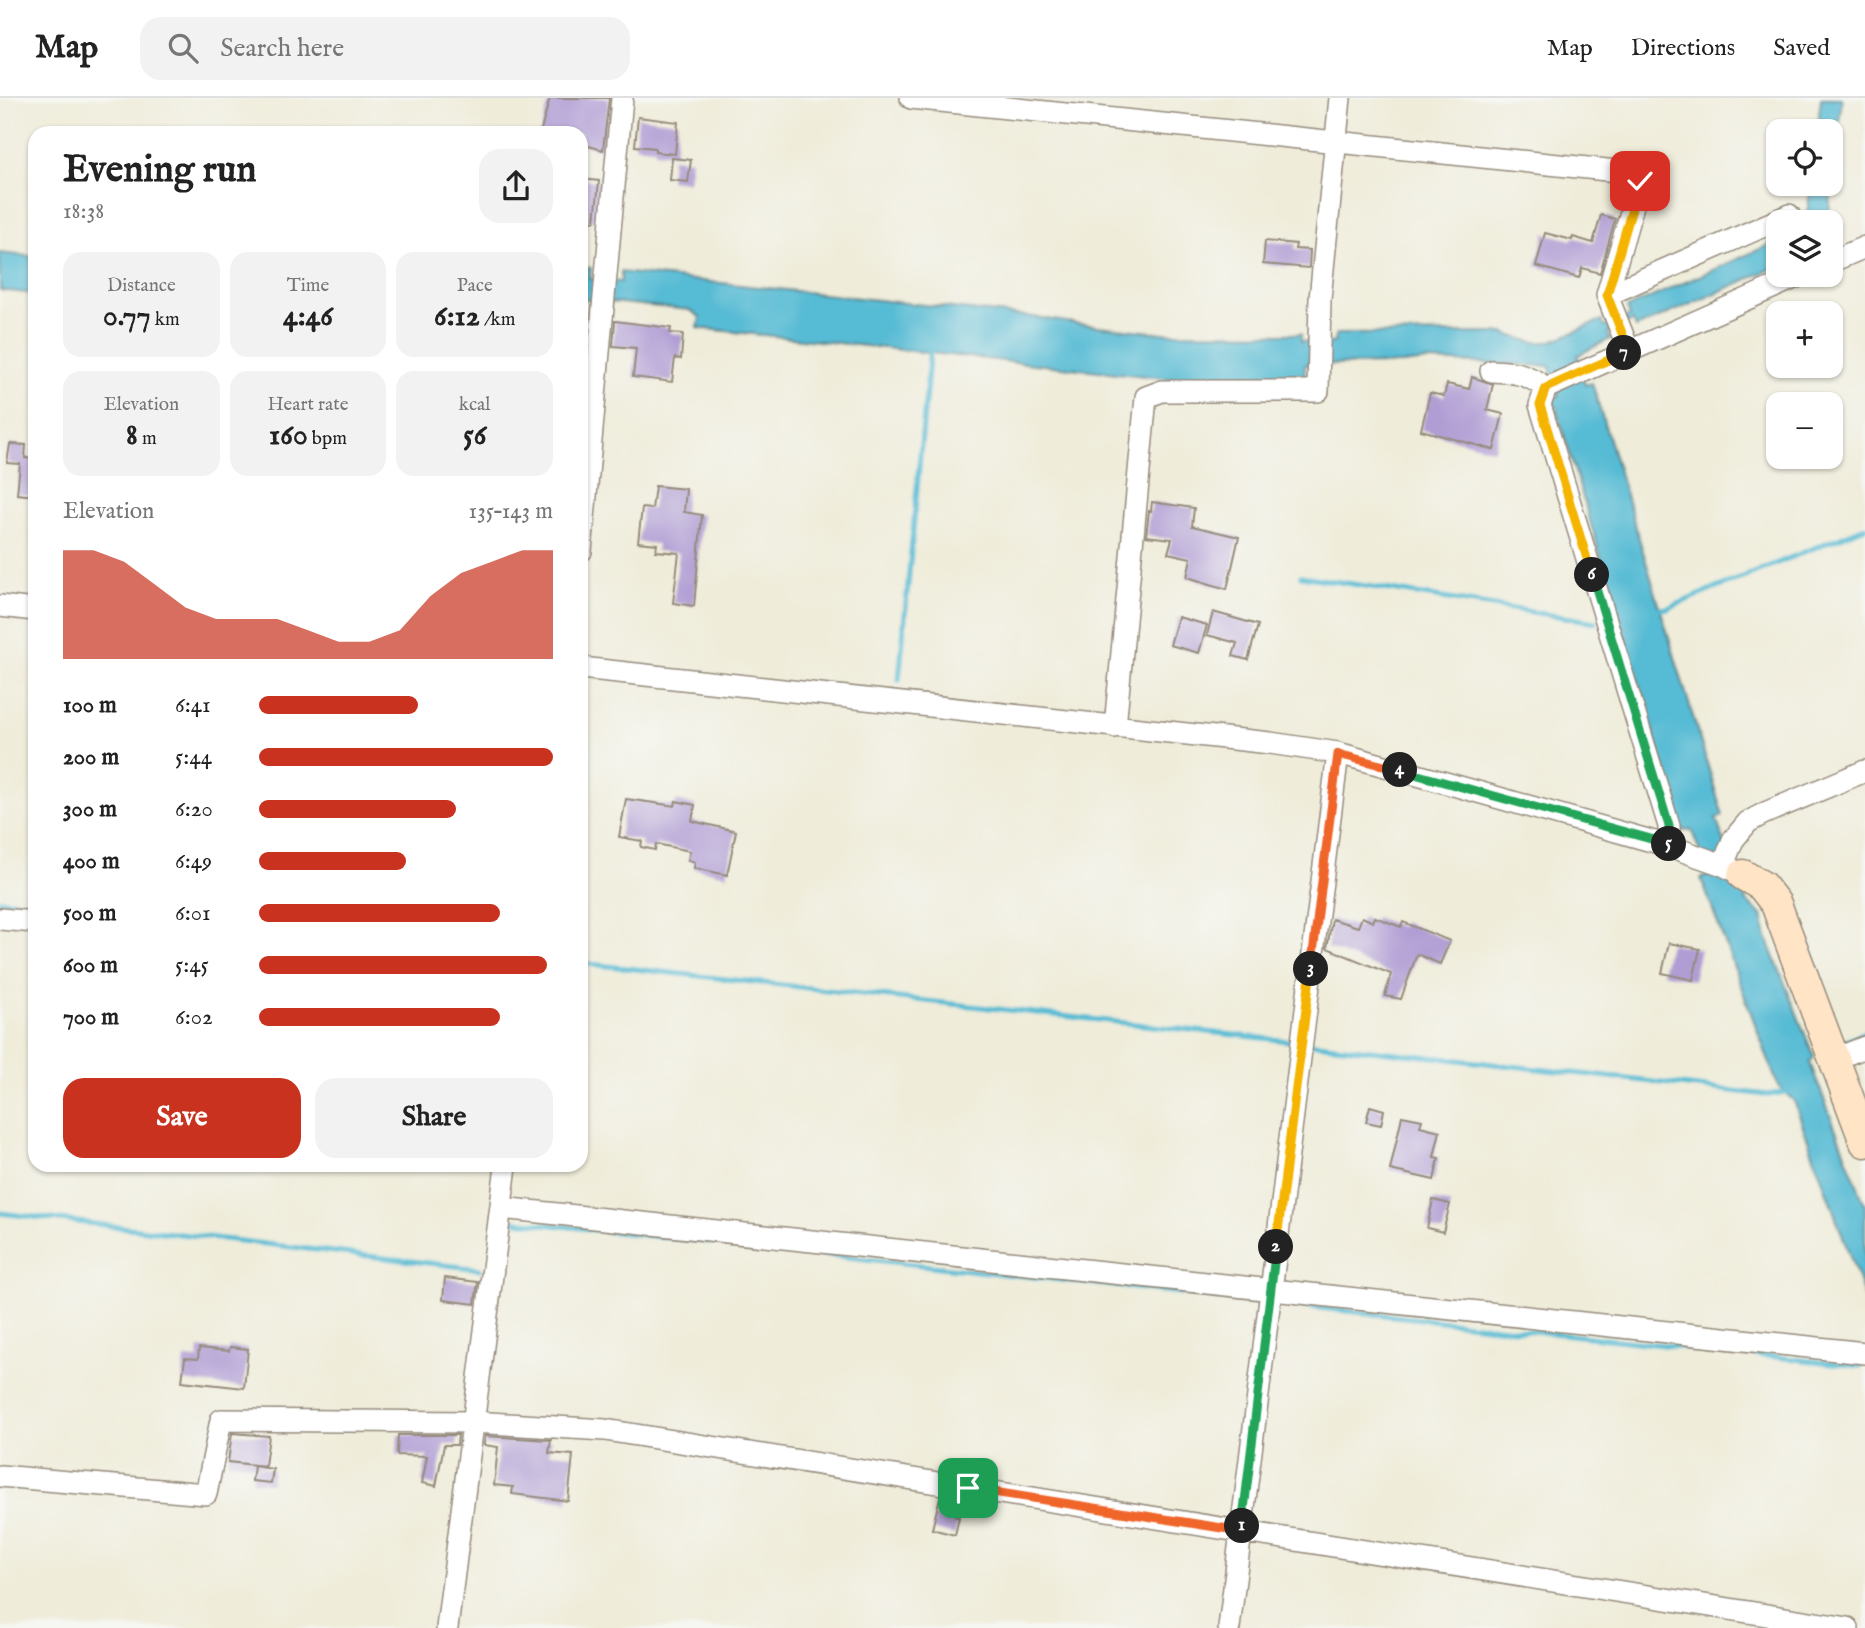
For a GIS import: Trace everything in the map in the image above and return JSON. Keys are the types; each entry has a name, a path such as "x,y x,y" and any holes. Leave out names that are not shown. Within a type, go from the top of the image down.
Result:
{"street":[{"path":"588,472 622,98"},
{"path":"911,98 1636,173 1640,181 1610,303 1626,342"},
{"path":"1115,727 1146,397 1162,391 1318,391 1320,299 1340,98"},
{"path":"1610,303 1766,226"},
{"path":"1843,256 1865,247"},
{"path":"1669,846 1669,826 1540,405 1549,387 1591,369 1626,342 1770,287"},
{"path":"1491,371 1519,373 1549,387"},
{"path":"0,606 28,609"},
{"path":"588,669 1270,743 1338,754 1696,855 1733,870 1762,886 1776,904 1865,1142"},
{"path":"1229,1628 1338,754"},
{"path":"1733,870 1732,840 1748,822 1865,771"},
{"path":"0,919 28,921"},
{"path":"1835,1059 1865,1047"},
{"path":"447,1628 505,1172"},
{"path":"501,1208 1865,1353"},
{"path":"0,1476 206,1494 222,1420 473,1422 605,1430 1848,1628"}],"water":[{"path":"1821,98 1842,98 1840,119 1818,119"},
{"path":"1809,196 1831,196 1829,210 1808,210"},
{"path":"1766,246 1766,271 1636,328 1633,321 1608,332 1610,339 1578,355 1585,385 1592,383 1723,816 1716,819 1746,901 1762,915 1767,938 1814,1057 1810,1063 1865,1205 1865,1298 1794,1101 1778,1086 1701,878 1709,875 1691,829 1683,831 1553,398 1559,396 1550,366 1428,361 1402,364 1305,365 1304,380 1173,379 698,328 700,317 690,310 588,300 588,268 591,268 590,279 621,282 621,272 1162,333 1301,334 1301,341 1334,343 1336,334 1503,333 1540,342 1557,339 1602,320 1605,327 1630,316 1627,308"},
{"path":"0,253 28,256 28,293 0,290"}],"building":[{"path":"550,98 609,98 603,150 588,146 588,126 542,126"},
{"path":"638,117 678,122 675,154 635,146"},
{"path":"672,158 691,160 688,182 670,180"},
{"path":"588,180 599,181 595,221 588,220"},
{"path":"1601,215 1615,219 1600,273 1582,268 1579,278 1536,266 1545,233 1593,243"},
{"path":"1265,241 1296,244 1295,249 1310,250 1309,268 1263,264"},
{"path":"615,321 671,328 670,333 683,334 681,359 675,358 672,382 633,377 636,348 613,346"},
{"path":"1472,377 1493,384 1487,410 1503,414 1494,450 1421,430 1430,393 1444,396 1447,384 1469,389"},
{"path":"10,444 26,445 28,495 17,494 20,464 7,463"},
{"path":"655,486 686,489 684,512 702,515 694,606 673,603 679,553 656,551 657,544 638,542 642,508 652,509"},
{"path":"1152,502 1194,508 1192,526 1239,537 1227,589 1187,577 1191,558 1168,553 1172,539 1146,536"},
{"path":"1213,612 1258,625 1248,660 1233,656 1237,643 1207,635"},
{"path":"1178,617 1207,625 1199,653 1170,645"},
{"path":"626,799 675,806 676,801 695,805 692,821 736,831 727,875 694,868 695,862 688,860 690,851 656,844 655,850 641,847 642,841 619,837"},
{"path":"1362,917 1373,922 1375,917 1401,927 1403,922 1450,941 1440,964 1417,954 1401,999 1385,996 1391,974 1327,948 1332,919 1358,927"},
{"path":"1669,943 1700,949 1693,980 1662,973"},
{"path":"1370,1106 1384,1110 1381,1125 1366,1122"},
{"path":"1402,1116 1422,1120 1420,1126 1440,1131 1434,1157 1439,1158 1434,1180 1390,1170"},
{"path":"1433,1200 1450,1204 1443,1232 1427,1228"},
{"path":"445,1278 478,1282 475,1304 443,1300"},
{"path":"230,1347 248,1349 244,1388 182,1381 185,1358 198,1359 199,1348 229,1351"},
{"path":"232,1433 269,1436 265,1466 228,1462"},
{"path":"398,1435 458,1435 457,1445 444,1445 436,1486 422,1483 427,1456 397,1455"},
{"path":"485,1436 551,1440 549,1453 573,1455 568,1501 512,1494 513,1487 494,1485 498,1447 484,1445"},
{"path":"254,1466 273,1469 271,1483 252,1481"},
{"path":"940,1497 959,1500 955,1516 959,1517 955,1535 932,1529"}],"waterway":[{"path":"899,680 930,349"},
{"path":"1654,610 1668,608 1865,527"},
{"path":"1301,576 1596,622"},
{"path":"0,900 28,903"},
{"path":"588,964 1298,1042"},
{"path":"1844,1041 1865,1032"},
{"path":"1308,1043 1768,1095 1792,1091"},
{"path":"0,1213 480,1269"},
{"path":"515,1221 1255,1301"},
{"path":"1282,1304 1860,1366"}],"route":[{"path":"968,1488 1241,1531 1338,754 1669,846 1669,826 1540,405 1546,388 1629,351 1607,295 1640,181"}]}
